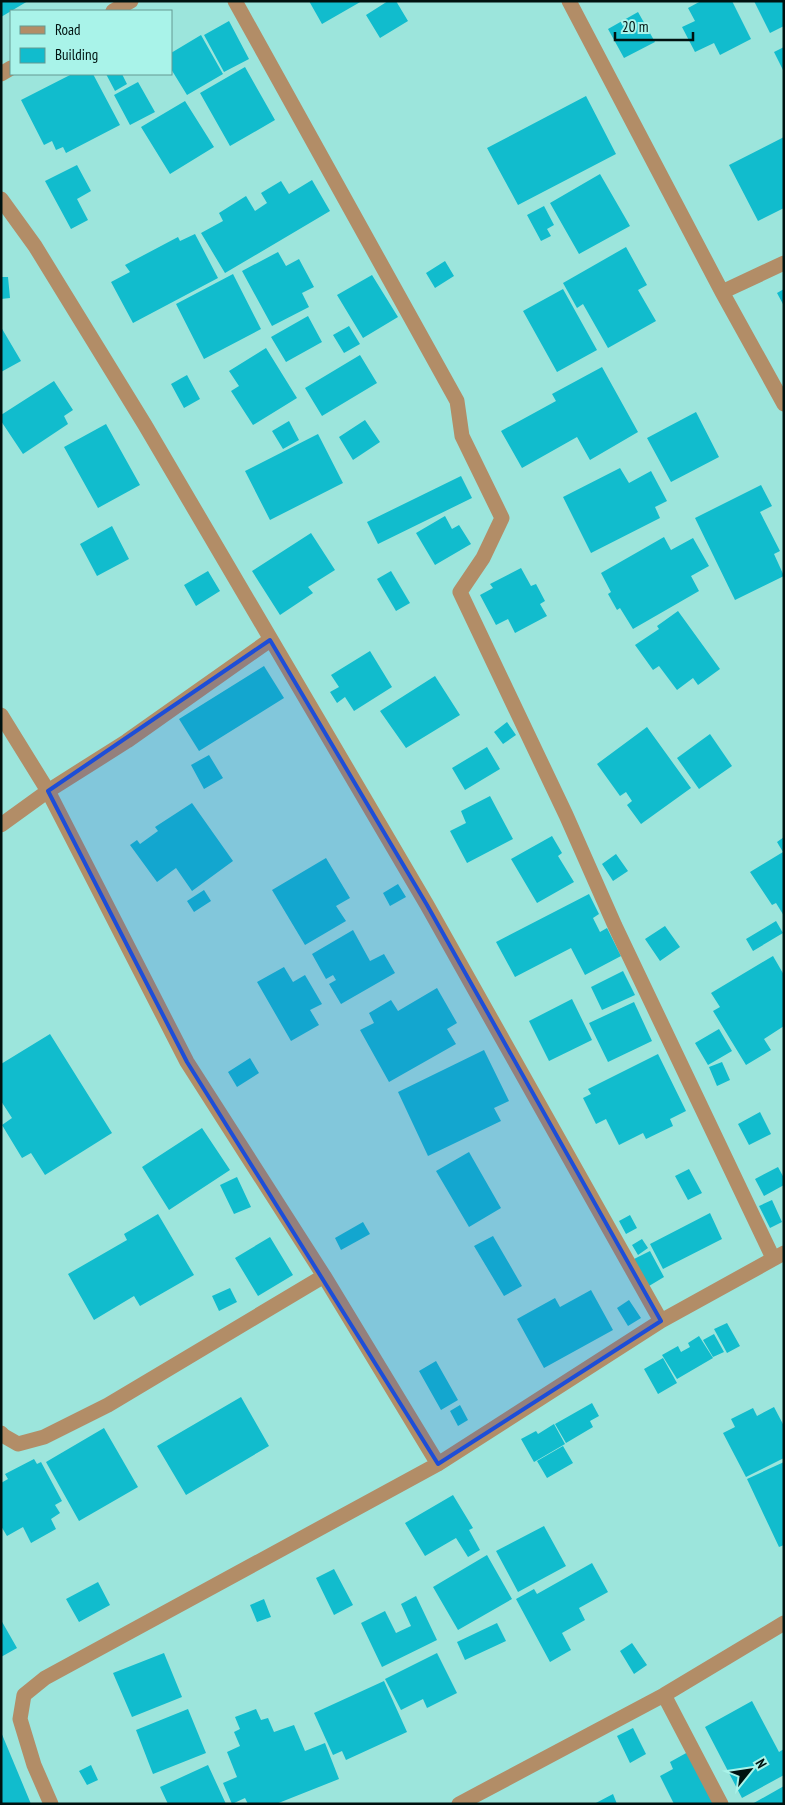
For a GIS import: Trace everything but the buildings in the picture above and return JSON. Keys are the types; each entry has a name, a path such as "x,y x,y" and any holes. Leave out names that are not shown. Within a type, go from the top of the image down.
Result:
{"street":[{"path":"115,10 131,1"},
{"path":"51,1804 34,1766 20,1719 24,1695 45,1678 438,1464 661,1321 778,1255 615,926 566,815 460,592 483,558 502,518 462,436 457,401 235,1"},
{"path":"569,1 722,292 784,404"},
{"path":"1,199 35,246 145,425 427,905 661,1321"},
{"path":"722,292 784,262"},
{"path":"1,826 48,791 127,741 270,640"},
{"path":"1,715 48,791 187,1062 324,1276 438,1464"},
{"path":"1,1433 18,1444 44,1437 108,1405 324,1276"},
{"path":"459,1804 664,1695 784,1623"},
{"path":"664,1695 721,1804"}],"highlighted area":[{"path":"270,640 427,905 661,1321 438,1464 187,1062 48,791"}]}
